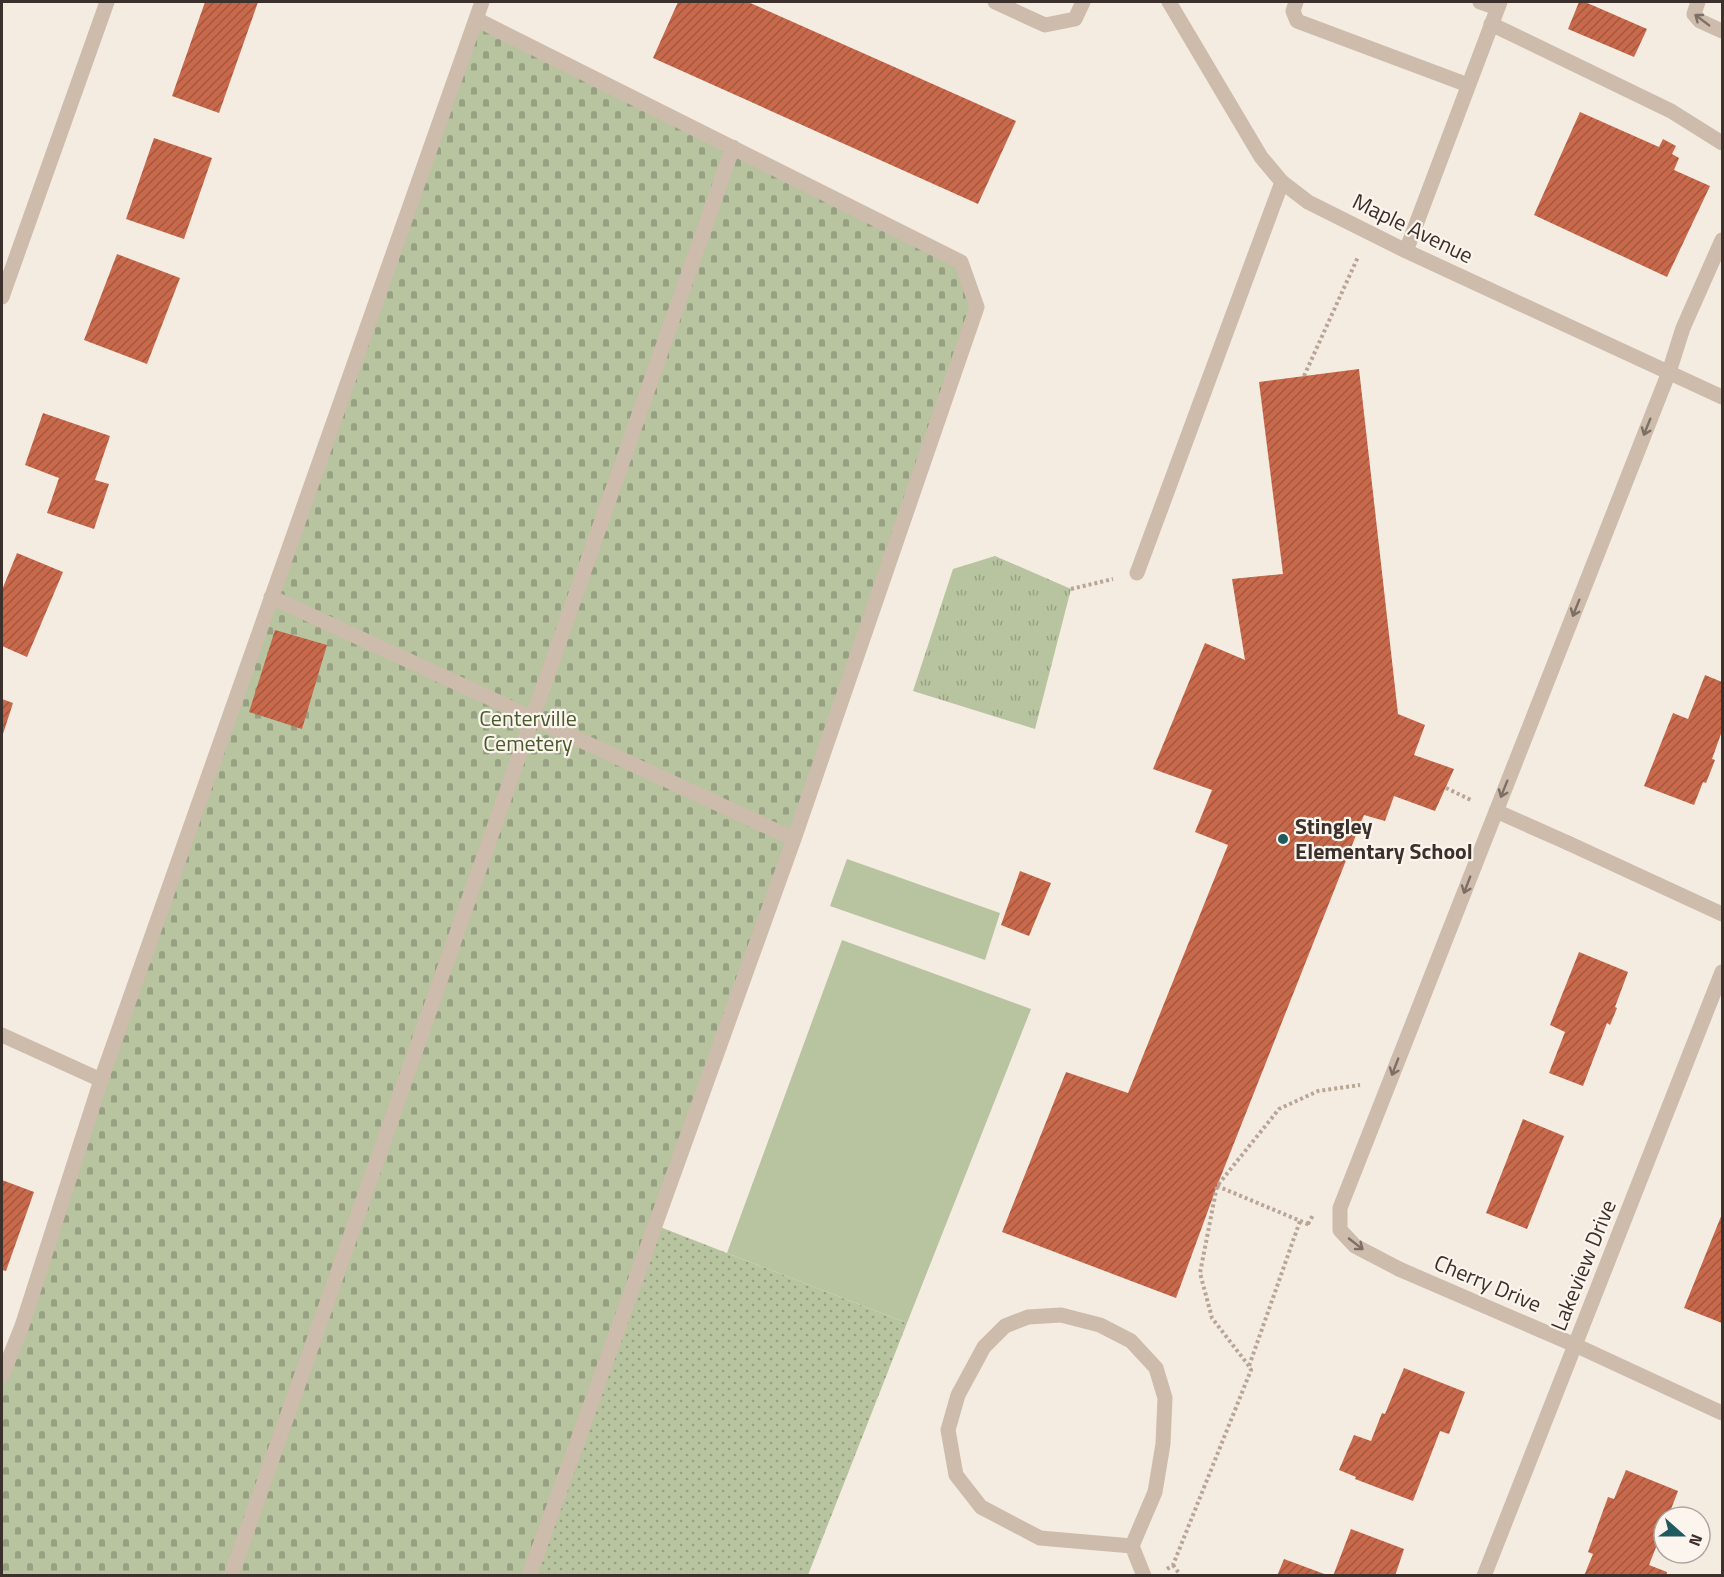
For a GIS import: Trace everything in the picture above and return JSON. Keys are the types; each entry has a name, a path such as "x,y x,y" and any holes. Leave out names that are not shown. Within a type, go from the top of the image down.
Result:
{"street":[{"path":"2,297 107,2"},
{"path":"2,1376 22,1326 101,1080 482,2"},
{"path":"995,2 1045,25 1075,19 1083,2"},
{"name":"Maple Avenue","path":"1169,2 1261,157 1282,182 1308,202 1406,251 1722,397"},
{"path":"1296,2 1293,11 1297,21 1468,85"},
{"path":"1406,251 1498,5 1480,2"},
{"path":"1698,2 1694,14 1700,21 1722,31"},
{"path":"476,19 961,262 977,307 794,839 529,1575"},
{"path":"1491,24 1671,111 1722,143"},
{"path":"231,1575 733,147"},
{"path":"1137,573 1282,182"},
{"path":"1355,1246 1340,1230 1340,1208 1669,372 1683,328 1722,240"},
{"path":"272,597 794,839"},
{"path":"1496,811 1722,914"},
{"name":"Lakeview Drive","path":"1484,1575 1722,972"},
{"path":"2,1035 101,1080"},
{"name":"Cherry Drive","path":"1355,1246 1399,1269 1575,1345 1722,1413"},
{"path":"1132,1546 1040,1538 981,1507 956,1475 948,1430 958,1395 984,1347 1005,1326 1028,1317 1061,1315 1100,1325 1131,1341 1156,1368 1165,1398 1163,1444 1155,1492 1132,1546 1144,1575"}],"path":[{"path":"1304,376 1369,232"},
{"path":"1071,590 1137,573"},
{"path":"1165,1570 1173,1564 1251,1370 1212,1318 1200,1274 1217,1186 1279,1109 1318,1091 1367,1084"},
{"path":"1217,1186 1355,1246"},
{"path":"1308,1224 1313,1214"},
{"path":"1249,1366 1300,1221"},
{"path":"1173,1564 1181,1575"}],"green space":[{"name":"Centerville Cemetery","path":"476,19 961,262 977,307 529,1575 2,1576 2,1376"},
{"path":"995,556 1071,589 1035,729 913,691 953,569"},
{"path":"847,859 1000,913 985,960 830,906"},
{"path":"842,940 1031,1009 907,1323 727,1253"},
{"path":"655,1225 907,1323 808,1575 529,1576"}],"building":[{"path":"205,2 258,2 219,113 172,96"},
{"path":"678,2 748,2 1016,121 978,204 653,58"},
{"path":"1579,2 1585,2 1647,29 1634,57 1568,29"},
{"path":"1580,112 1659,147 1663,139 1676,146 1672,154 1679,158 1674,170 1710,186 1667,277 1534,215"},
{"path":"154,138 212,158 184,239 126,219"},
{"path":"117,254 180,278 147,364 84,340"},
{"name":"Stingley Elementary School","path":"1359,369 1398,714 1425,725 1414,755 1454,769 1435,811 1394,796 1385,821 1364,815 1217,1186 1176,1298 1002,1232 1066,1072 1128,1093 1228,845 1195,832 1212,790 1153,769 1205,643 1245,660 1232,579 1283,574 1259,382"},
{"path":"43,413 110,436 95,480 109,484 94,529 47,513 59,478 25,465"},
{"path":"17,553 63,572 27,657 2,646 2,590"},
{"path":"275,630 327,645 302,729 249,712"},
{"path":"1705,675 1722,682 1722,731 1712,759 1715,760 1694,805 1644,786 1673,713 1688,719"},
{"path":"2,699 13,703 2,737"},
{"path":"1020,871 1051,883 1029,936 1001,925"},
{"path":"1579,952 1628,972 1615,1007 1617,1008 1610,1025 1607,1023 1583,1086 1549,1073 1565,1032 1550,1025"},
{"path":"1523,1119 1564,1136 1527,1229 1486,1213"},
{"path":"2,1180 34,1192 6,1271 2,1270"},
{"path":"1722,1214 1722,1323 1684,1308"},
{"path":"1404,1368 1465,1392 1449,1434 1440,1431 1413,1501 1355,1479 1356,1477 1339,1470 1354,1435 1371,1441"},
{"path":"1626,1470 1678,1491 1673,1505 1652,1505 1652,1557 1649,1565 1667,1572 1666,1576 1584,1576 1593,1554 1588,1552 1608,1497 1614,1499"},
{"path":"1351,1529 1404,1549 1395,1576 1333,1576"},
{"path":"1284,1559 1327,1575 1327,1576 1277,1576"}],"place":[{"name":"Stingley Elementary School","path":"1283,839"}]}
